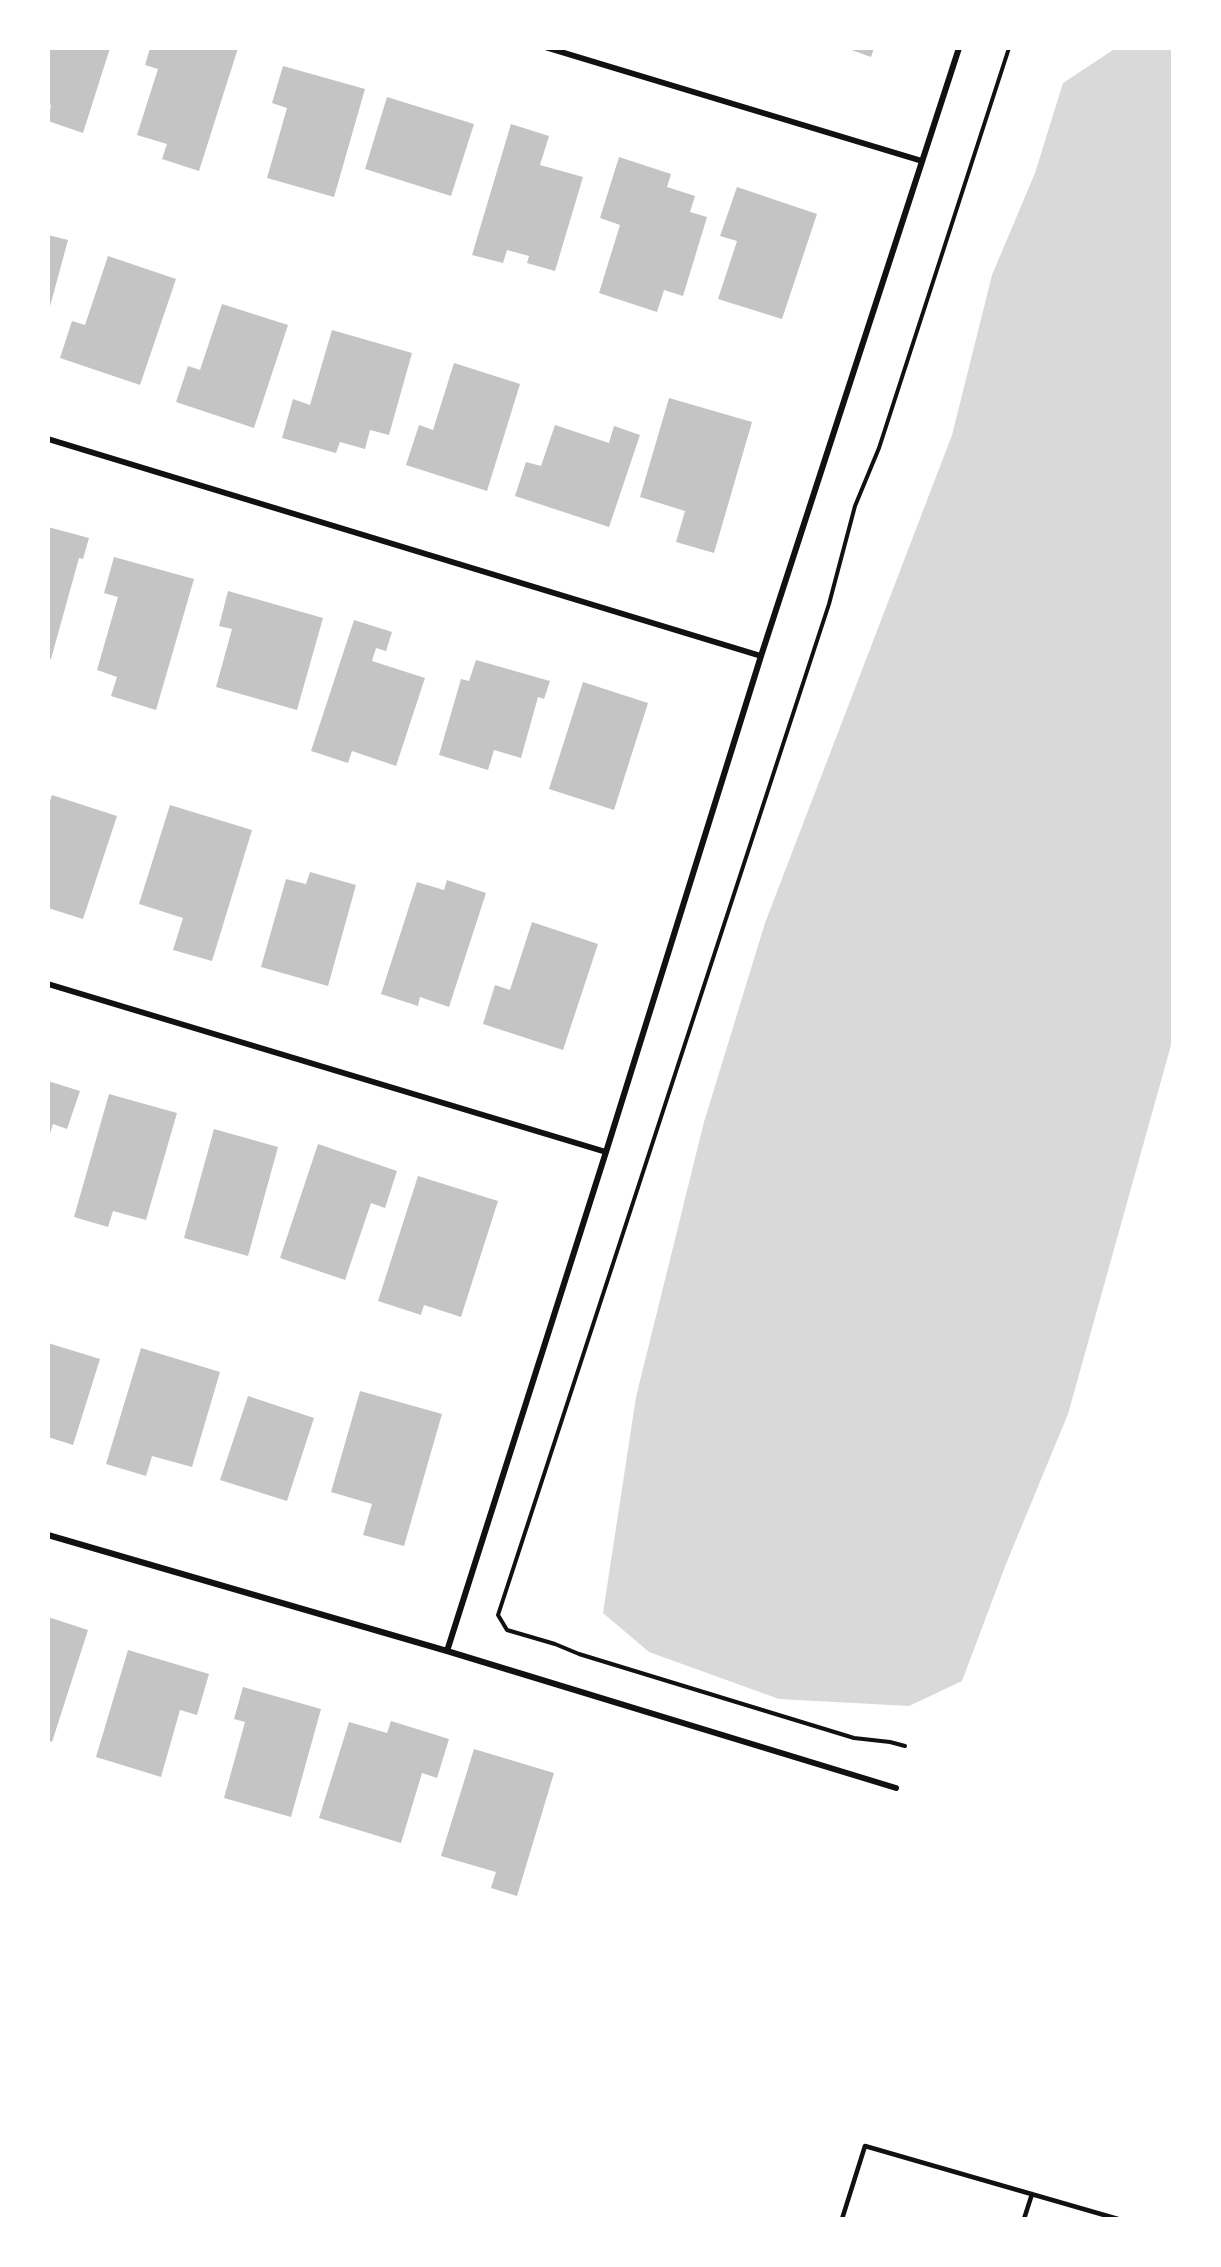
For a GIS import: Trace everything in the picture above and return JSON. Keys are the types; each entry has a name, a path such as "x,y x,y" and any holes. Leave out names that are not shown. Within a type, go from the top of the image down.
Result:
{"street":[{"path":"548,48 922,161"},
{"path":"447,1651 761,656 959,48"},
{"path":"48,439 761,656"},
{"path":"48,984 606,1152"},
{"path":"48,1535 447,1651 896,1788"}],"lane":[{"path":"843,2219 865,2146 1118,2219"},
{"path":"1024,2219 1032,2194"}],"path":[{"path":"904,1746 854,1738 579,1654 555,1644 507,1630 498,1615 829,604 855,506 879,448 1009,48"}],"shaded area":[{"path":"1116,48 1173,48 1173,1038 1068,1414 1006,1564 962,1681 909,1706 779,1699 649,1652 603,1613 636,1397 704,1122 765,923 952,435 992,275 1035,173 1063,83"}],"building":[{"path":"48,48 110,48 83,133 48,121 51,105 48,104"},
{"path":"150,48 238,48 199,171 162,159 167,144 137,135 158,69 145,65"},
{"path":"846,48 874,48 871,57"},
{"path":"283,66 365,89 334,197 267,178 287,108 272,103"},
{"path":"387,97 474,124 451,196 365,169"},
{"path":"511,124 549,136 540,165 583,177 555,271 527,263 529,256 507,250 503,263 472,255"},
{"path":"619,157 671,174 667,187 695,196 690,212 707,217 683,296 664,290 657,312 599,293 620,225 600,218"},
{"path":"737,187 817,214 782,319 718,299 737,241 720,236"},
{"path":"48,235 68,240 49,310 48,310"},
{"path":"108,256 176,279 140,385 60,358 72,321 85,325"},
{"path":"222,304 288,325 254,428 176,402 188,366 200,370"},
{"path":"332,330 412,353 389,435 370,430 365,449 340,442 336,453 282,438 293,399 310,405"},
{"path":"454,363 520,384 487,491 406,465 419,425 433,430"},
{"path":"669,398 752,422 714,553 676,542 685,511 640,497"},
{"path":"555,425 609,443 614,426 640,435 609,527 515,496 526,462 541,466"},
{"path":"48,527 89,538 83,559 79,558 51,659 48,659"},
{"path":"114,557 194,579 156,710 111,696 117,677 97,670 118,597 104,593"},
{"path":"228,591 323,618 297,710 216,687 232,629 219,626"},
{"path":"354,620 392,632 386,651 376,648 372,661 425,678 396,766 352,751 348,763 311,751"},
{"path":"476,660 550,681 544,699 538,697 521,758 494,750 488,770 439,755 461,679 469,681"},
{"path":"583,682 648,703 614,810 549,789"},
{"path":"52,795 117,816 83,919 48,908 48,806"},
{"path":"170,805 252,830 212,961 173,950 183,918 139,904"},
{"path":"310,872 356,885 328,986 261,967 286,879 306,884"},
{"path":"447,880 486,893 449,1007 420,997 418,1006 381,994 417,882 444,890"},
{"path":"532,922 598,944 563,1050 483,1024 495,985 510,990"},
{"path":"48,1081 80,1091 67,1129 53,1124 48,1140"},
{"path":"109,1094 177,1113 146,1220 113,1211 108,1227 74,1217"},
{"path":"214,1129 278,1147 248,1256 184,1238"},
{"path":"318,1144 397,1171 385,1208 371,1203 345,1280 280,1258"},
{"path":"418,1176 498,1201 461,1317 424,1305 421,1315 378,1301"},
{"path":"48,1343 100,1359 73,1445 48,1437"},
{"path":"141,1348 220,1372 192,1467 152,1456 146,1476 106,1464"},
{"path":"360,1391 442,1414 404,1546 363,1535 372,1504 331,1492"},
{"path":"248,1396 314,1418 287,1501 220,1480"},
{"path":"48,1617 88,1630 52,1742 48,1740"},
{"path":"128,1650 209,1674 197,1715 180,1710 161,1777 96,1757"},
{"path":"243,1687 321,1709 291,1817 224,1798 245,1722 234,1719"},
{"path":"391,1721 449,1739 437,1778 422,1773 401,1843 319,1818 349,1722 387,1733"},
{"path":"474,1749 554,1773 517,1896 491,1888 496,1872 441,1856"}]}
